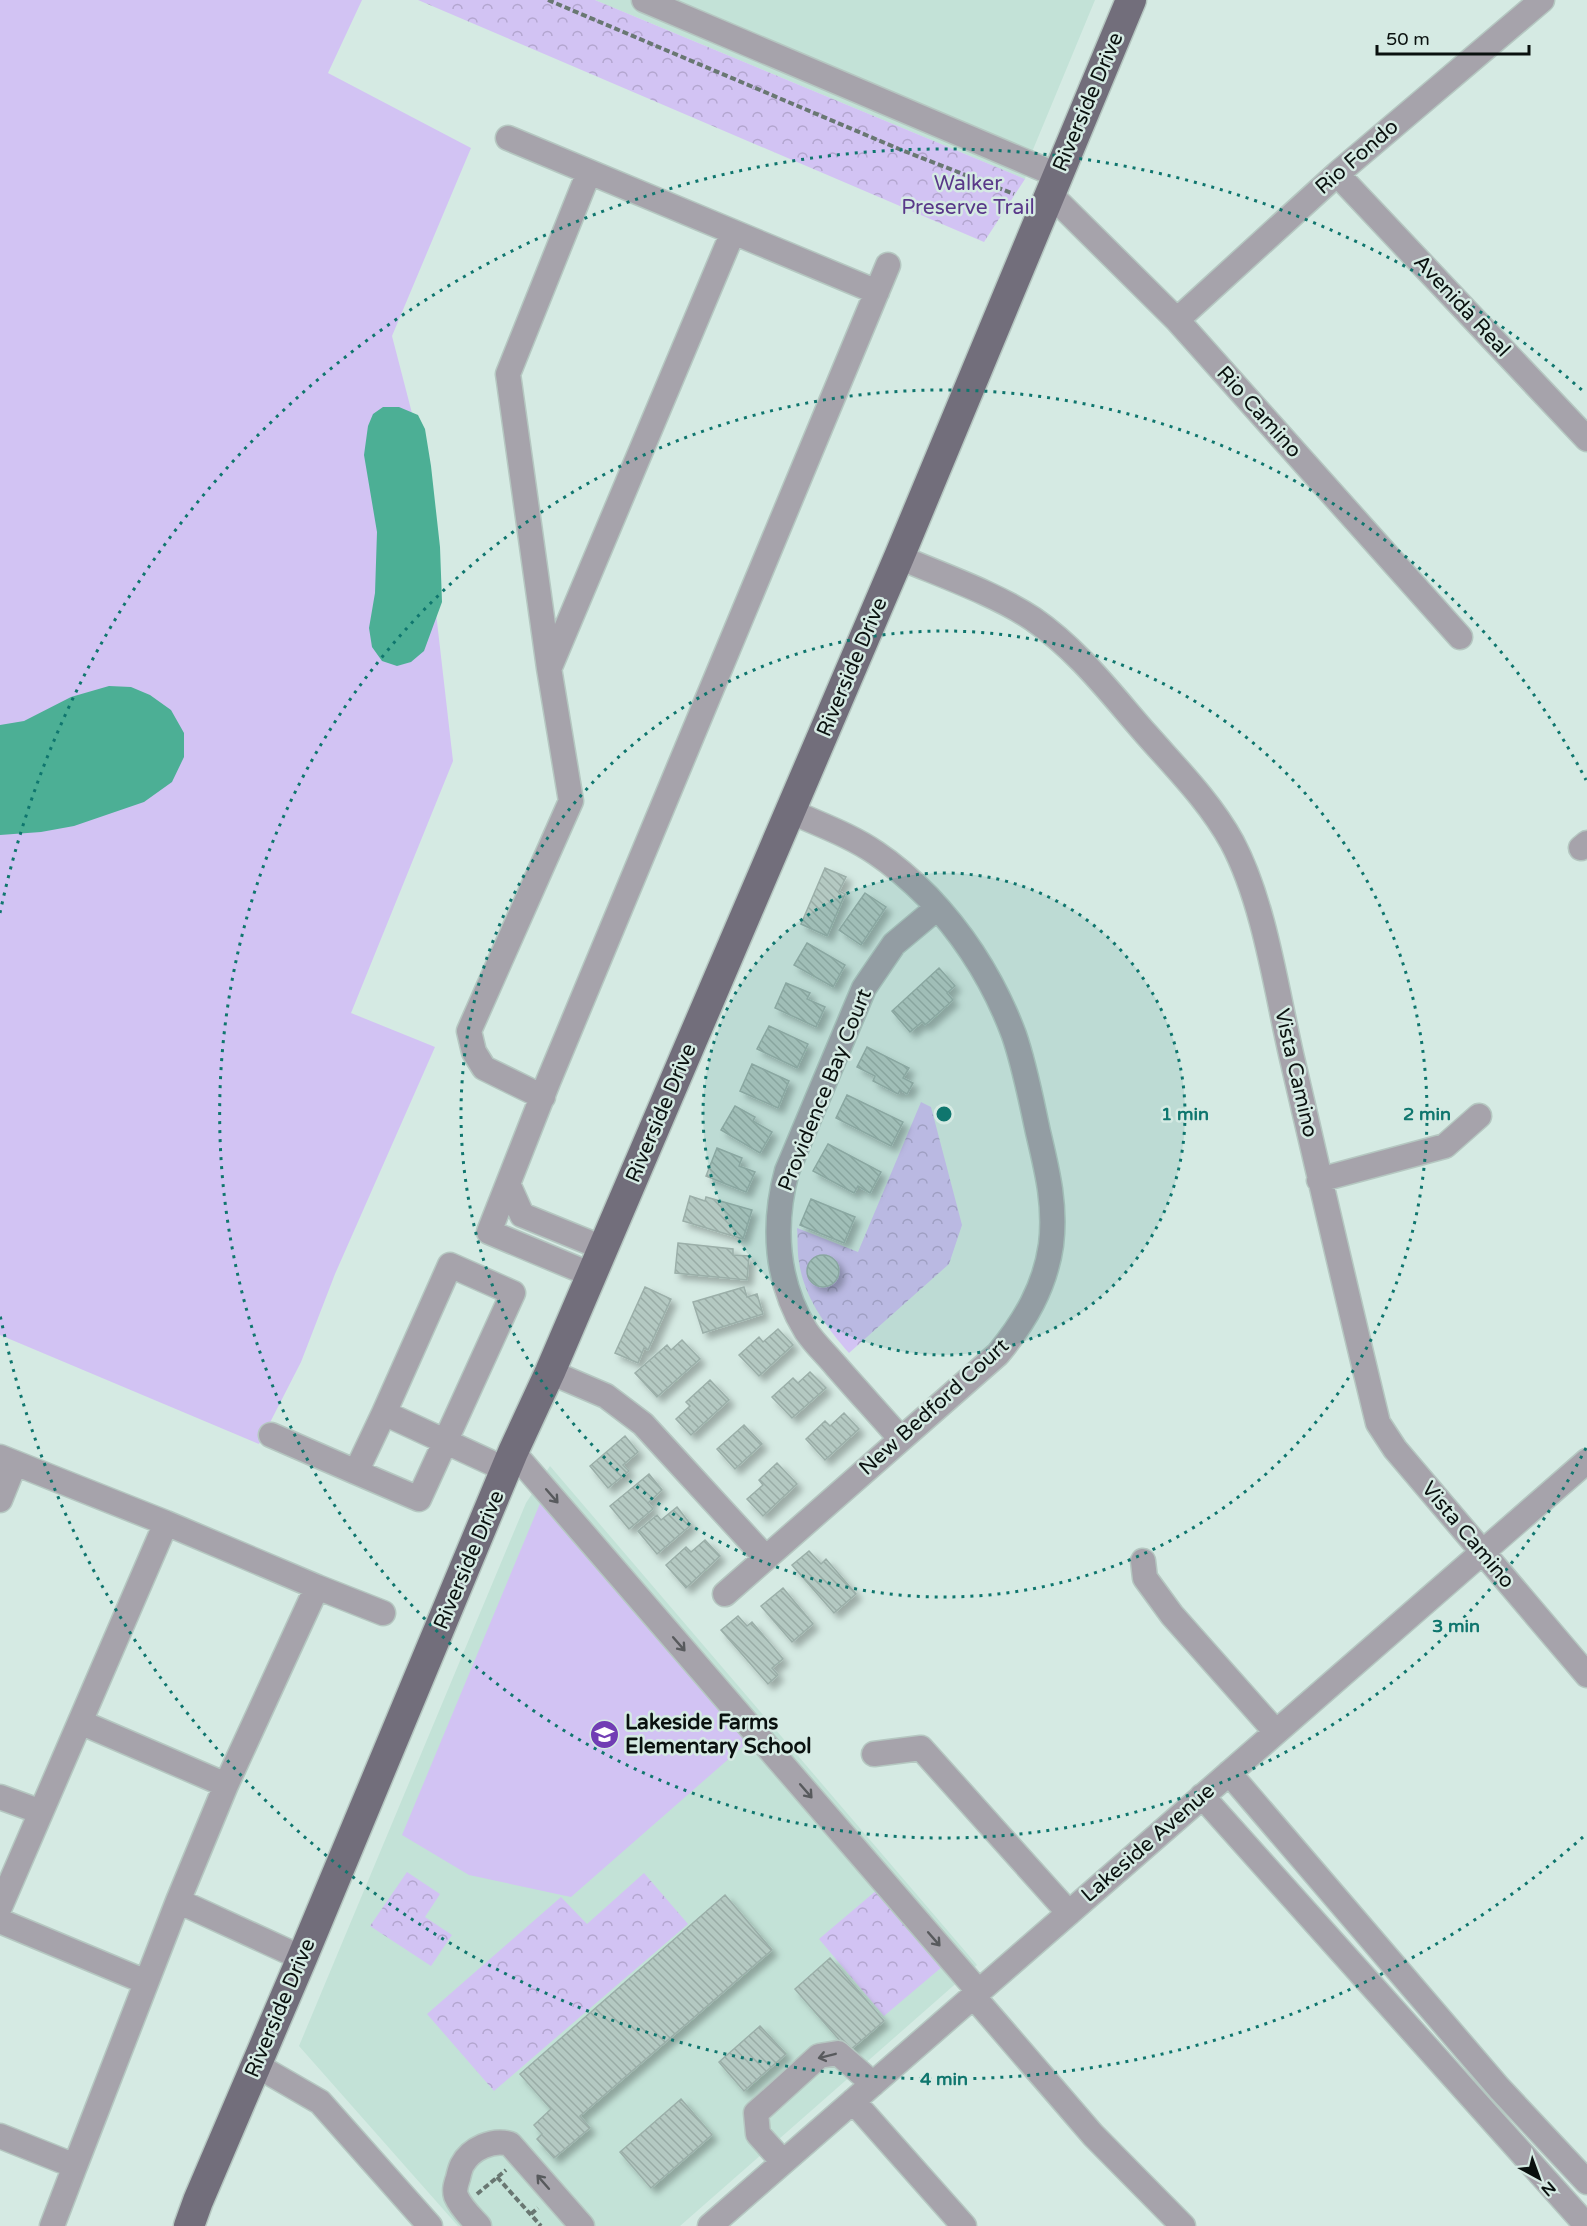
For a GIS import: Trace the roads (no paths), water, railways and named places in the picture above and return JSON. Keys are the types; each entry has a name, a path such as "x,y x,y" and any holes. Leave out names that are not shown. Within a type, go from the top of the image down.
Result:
{"main road":[{"name":"Riverside Drive","path":"189,2226 510,1461 592,1275 899,556 1131,0"}],"street":[{"path":"644,0 1053,184"},
{"name":"Rio Fondo","path":"1177,320 1337,174 1542,0"},
{"path":"508,138 877,292"},
{"path":"543,1097 484,1068 474,1052 469,1031 571,801 549,668 508,374 589,172"},
{"name":"Avenida Real","path":"1337,174 1587,439"},
{"name":"Rio Camino","path":"1053,184 1460,637"},
{"path":"549,668 733,232"},
{"path":"592,1275 489,1232 888,266"},
{"name":"Vista Camino","path":"899,556 1013,607 1057,638 1081,659 1198,792 1230,840 1258,908 1310,1131 1319,1180 1378,1424 1395,1449 1587,1675"},
{"name":"New Bedford Court","path":"725,1594 998,1354 1028,1314 1038,1292 1046,1268 1053,1225 1052,1194 1023,1064 992,987 971,951 937,908 903,873 875,852 790,811"},
{"name":"Providence Bay Court","path":"900,1438 808,1333 797,1313 782,1270 778,1248 778,1219 787,1171 864,988 894,944 937,908"},
{"path":"1319,1180 1445,1146 1479,1116"},
{"path":"509,1186 522,1215 603,1248"},
{"path":"538,1254 549,1225"},
{"path":"272,1435 356,1472 419,1499 513,1293 450,1265 356,1472"},
{"path":"550,1372 606,1396 643,1424 765,1557"},
{"path":"384,1413 445,1442 510,1461 977,1994 1093,2134 1183,2226"},
{"path":"0,1500 7,1460 383,1613"},
{"name":"Lakeside Avenue","path":"710,2226 1587,1461"},
{"path":"0,1906 166,1523"},
{"path":"1143,1561 1145,1578 1172,1615 1276,1732"},
{"path":"52,2226 146,1982 226,1785 317,1587"},
{"path":"80,1722 226,1785"},
{"path":"874,1754 921,1748 1069,1913"},
{"path":"1229,1773 1499,2088 1587,2182"},
{"path":"1202,1796 1587,2226"},
{"path":"0,1797 41,1812"},
{"path":"178,1901 302,1958"},
{"path":"0,1921 146,1982"},
{"path":"783,2162 758,2134 756,2113 819,2056 838,2053 873,2084"},
{"path":"256,2065 320,2102 430,2226"},
{"path":"853,2101 964,2226"},
{"path":"0,2136 75,2166"},
{"path":"479,2226 462,2207 455,2195 456,2186 462,2165 468,2157 477,2149 500,2141 510,2144 582,2226"}],"place":[{"name":"Lakeside Farms Elementary School","path":"604,1734"}],"park label":[{"name":"Walker Preserve Trail","path":"968,195"}]}
